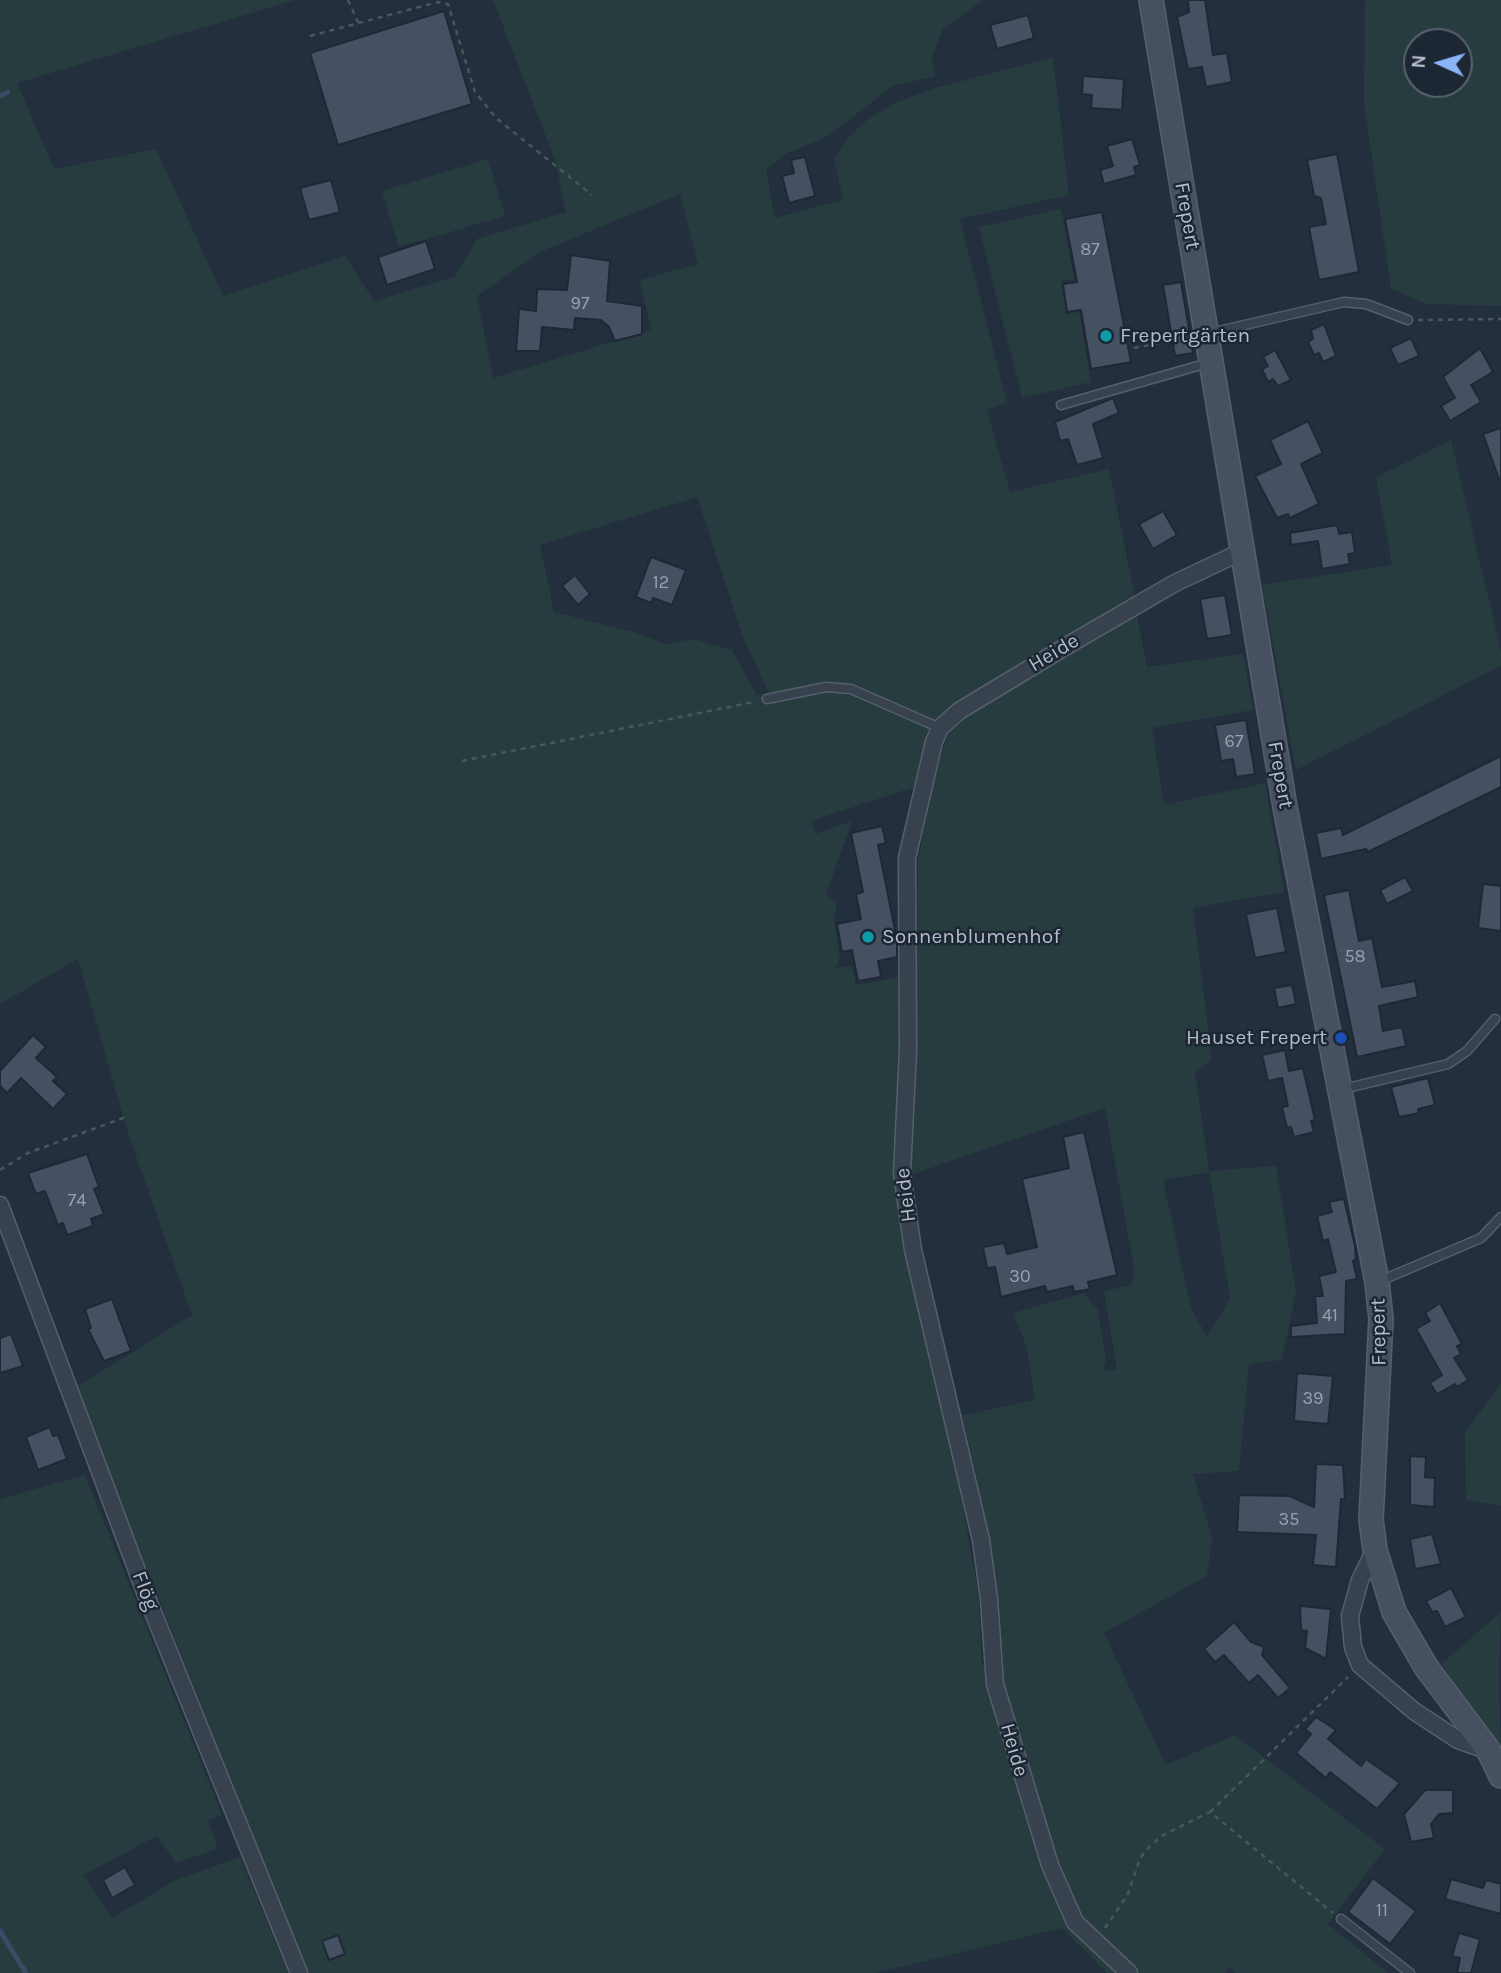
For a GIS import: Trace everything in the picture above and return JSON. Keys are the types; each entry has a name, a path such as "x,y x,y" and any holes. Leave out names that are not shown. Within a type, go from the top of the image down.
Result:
{"street":[{"name":"Frepert","path":"1151,0 1198,335 1211,362 1287,820 1377,1282 1381,1318 1371,1520 1375,1550 1394,1612 1426,1667 1489,1751 1501,1776"},
{"name":"Heide","path":"1129,1973 1075,1922 1050,1865 995,1685 989,1599 981,1540 913,1250 904,1195 902,1147 908,1050 909,965 907,858 934,742 940,728 959,711 1070,644 1175,583 1242,551"},
{"name":"Flög","path":"0,1205 148,1600 299,1973"},
{"path":"1375,1550 1360,1580 1350,1616 1353,1647 1360,1665 1414,1711 1458,1740 1489,1751"}],"lane":[{"path":"1198,335 1344,302 1366,304 1408,320"},
{"path":"1061,405 1211,362"},
{"path":"767,699 826,687 851,689 940,728"},
{"path":"1340,1089 1448,1064 1467,1051 1495,1019"},
{"path":"1377,1282 1481,1238 1501,1217"},
{"path":"1341,1919 1410,1973"}],"path":[{"path":"348,0 359,24"},
{"path":"310,36 438,2 448,4 475,92 496,118 592,195"},
{"path":"1408,320 1501,319"},
{"path":"1134,348 1198,335"},
{"path":"462,761 767,699"},
{"path":"0,1170 28,1153 126,1117"},
{"path":"1095,1943 1128,1894 1140,1858 1150,1846 1163,1835 1210,1812 1360,1665"},
{"path":"1210,1812 1341,1919"}],"green space":[{"path":"0,0 295,0 17,83 54,169 156,149 223,296 345,256 374,301 454,277 477,239 566,212 555,160 493,0 983,0 943,29 932,57 935,76 893,86 828,136 784,155 766,170 775,218 843,200 834,159 849,137 867,120 894,103 939,87 1053,57 1069,195 960,219 1007,403 987,410 1010,492 1109,469 1135,598 939,716 927,731 914,787 811,821 815,834 852,821 826,894 837,903 834,921 840,957 835,968 852,966 856,985 905,976 894,1162 905,1249 949,1431 979,1598 982,1667 1000,1641 976,1474 962,1415 1035,1400 1026,1345 1013,1313 1084,1293 1098,1310 1106,1361 1103,1371 1117,1369 1104,1291 1132,1285 1134,1268 1105,1108 910,1175 916,1049 918,860 934,778 949,731 966,717 1137,616 1147,667 1243,654 1253,710 1152,728 1164,805 1265,783 1284,892 1193,908 1212,1060 1195,1072 1209,1171 1276,1166 1296,1292 1282,1360 1249,1364 1239,1471 1193,1474 1212,1538 1207,1576 1104,1633 1166,1765 1235,1735 1385,1849 1328,1924 1388,1973 1236,1973 1230,1967 1225,1973 1107,1973 1062,1928 875,1973 308,1973 75,1388 192,1315 127,1130 78,959 0,1004","holes":["680,194 698,264 640,280 651,330 493,378 477,296 540,252","697,497 743,637 769,693 757,695 732,650 693,639 666,644 633,632 554,612 540,545","1209,1172 1230,1299 1207,1336 1191,1309 1163,1180"]},
{"path":"1365,0 1501,0 1501,306 1427,304 1391,289 1364,103"},
{"path":"488,159 505,216 399,247 382,191"},
{"path":"1061,209 1074,279 1061,281 1066,314 1079,312 1091,382 1022,398 979,227"},
{"path":"1451,440 1501,651 1501,666 1296,770 1262,585 1392,565 1376,477"},
{"path":"1501,1384 1501,1506 1466,1500 1465,1432"},
{"path":"85,1475 222,1815 208,1821 218,1849 176,1863 157,1836 83,1875 112,1918 176,1880 240,1857 288,1973 0,1973 0,1499"},
{"path":"1501,1612 1499,1681 1501,1753 1441,1664"}],"building":[{"path":"1188,0 1205,0 1213,55 1227,53 1232,82 1206,87 1202,67 1188,69 1177,17 1189,12"},
{"path":"444,11 472,104 338,145 310,53"},
{"path":"1028,15 1034,38 997,49 990,25"},
{"path":"1083,76 1124,79 1122,110 1091,108 1092,95 1082,94"},
{"path":"1132,139 1140,165 1134,167 1136,175 1104,184 1100,170 1113,166 1107,146"},
{"path":"1337,154 1359,272 1319,280 1309,227 1326,224 1321,198 1314,196 1307,160"},
{"path":"805,157 815,196 789,203 782,176 794,173 791,160"},
{"path":"331,180 340,212 309,220 300,188"},
{"path":"1102,212 1131,362 1091,369 1081,310 1067,312 1063,284 1077,282 1065,219"},
{"path":"426,241 435,269 387,285 378,257"},
{"path":"571,255 610,261 607,301 642,306 642,334 615,341 609,327 601,320 575,318 574,330 542,327 540,351 516,351 519,309 536,311 537,289 567,290"},
{"path":"1181,282 1193,353 1175,356 1163,285"},
{"path":"1324,324 1336,356 1323,362 1319,353 1314,355 1308,342 1313,339 1311,330"},
{"path":"1411,338 1419,356 1398,365 1390,348"},
{"path":"1480,348 1493,372 1471,385 1481,402 1450,421 1441,406 1455,398 1443,377"},
{"path":"1275,350 1291,380 1278,386 1273,379 1268,382 1262,369 1268,366 1263,357"},
{"path":"1113,398 1119,413 1093,424 1103,458 1077,465 1068,439 1060,441 1055,422"},
{"path":"1308,421 1323,453 1301,464 1319,504 1290,518 1288,514 1277,518 1255,476 1281,464 1270,440"},
{"path":"1501,428 1501,478 1499,479 1483,434"},
{"path":"1163,511 1177,535 1153,549 1139,524"},
{"path":"1337,525 1339,534 1352,532 1355,553 1348,554 1350,564 1322,569 1318,541 1291,545 1290,533"},
{"path":"651,557 686,570 672,605 653,598 651,603 636,597"},
{"path":"575,575 590,594 578,605 562,586"},
{"path":"1225,595 1232,635 1207,639 1200,599"},
{"path":"1246,720 1255,774 1236,777 1233,759 1221,761 1215,725"},
{"path":"1501,756 1501,787 1368,852 1366,849 1321,859 1316,833 1341,828 1343,835"},
{"path":"882,826 886,843 878,845 897,940 897,957 878,961 881,977 858,981 852,950 842,952 837,924 861,919 856,894 863,892 851,833"},
{"path":"1405,877 1413,891 1387,904 1380,890"},
{"path":"1483,884 1501,886 1501,931 1478,928"},
{"path":"1349,890 1359,941 1372,938 1382,987 1415,981 1418,997 1379,1006 1383,1031 1402,1027 1406,1046 1357,1057 1324,895"},
{"path":"1277,908 1286,952 1255,958 1246,914"},
{"path":"1292,985 1296,1004 1278,1008 1274,988"},
{"path":"33,1035 46,1047 36,1058 57,1077 53,1081 67,1094 53,1109 21,1078 7,1093 0,1086 0,1071"},
{"path":"1285,1050 1289,1071 1303,1068 1315,1120 1311,1121 1314,1132 1294,1137 1291,1127 1287,1128 1282,1107 1288,1106 1282,1078 1268,1081 1262,1055"},
{"path":"1428,1078 1435,1105 1418,1109 1419,1113 1399,1117 1391,1087"},
{"path":"1084,1132 1117,1275 1088,1282 1090,1289 1074,1292 1073,1286 1047,1292 1045,1286 1001,1297 995,1267 987,1268 983,1247 1004,1243 1007,1254 1037,1247 1022,1179 1069,1168 1063,1137"},
{"path":"87,1154 99,1187 94,1189 104,1214 91,1219 93,1226 67,1235 63,1223 58,1225 45,1191 36,1194 28,1173"},
{"path":"1344,1199 1355,1246 1356,1260 1353,1261 1357,1279 1346,1281 1345,1334 1291,1337 1291,1326 1317,1323 1315,1296 1323,1296 1319,1276 1336,1272 1328,1239 1323,1241 1317,1216 1332,1212 1329,1202"},
{"path":"112,1299 131,1351 104,1361 88,1329 91,1328 85,1309"},
{"path":"1440,1303 1462,1344 1457,1346 1461,1354 1454,1358 1468,1380 1437,1394 1430,1383 1442,1375 1416,1329 1430,1321 1425,1313"},
{"path":"11,1334 23,1366 0,1373 0,1338"},
{"path":"1297,1373 1333,1376 1328,1424 1294,1421"},
{"path":"50,1427 53,1436 58,1435 67,1459 38,1470 26,1437"},
{"path":"1410,1456 1426,1457 1425,1477 1435,1478 1434,1507 1410,1505"},
{"path":"1316,1464 1343,1465 1345,1499 1341,1499 1336,1567 1313,1565 1316,1535 1237,1532 1239,1495 1290,1496 1314,1507"},
{"path":"1432,1534 1441,1564 1415,1569 1410,1539"},
{"path":"1451,1588 1466,1617 1445,1627 1437,1611 1432,1612 1426,1601"},
{"path":"1300,1606 1331,1609 1326,1659 1305,1648 1307,1631 1301,1630"},
{"path":"1234,1622 1251,1642 1264,1647 1262,1655 1290,1688 1278,1698 1258,1675 1249,1683 1224,1655 1215,1662 1204,1649"},
{"path":"1316,1717 1336,1730 1328,1739 1361,1766 1366,1759 1400,1783 1377,1809 1330,1772 1326,1778 1296,1753 1311,1734 1305,1729"},
{"path":"1425,1790 1453,1790 1453,1813 1439,1814 1431,1824 1434,1838 1411,1842 1404,1814"},
{"path":"125,1867 135,1885 112,1898 103,1880"},
{"path":"1373,1878 1416,1911 1390,1944 1348,1912"},
{"path":"1451,1879 1483,1888 1486,1880 1501,1884 1501,1914 1445,1899"},
{"path":"1459,1933 1480,1939 1471,1973 1457,1973 1460,1958 1452,1956"},
{"path":"338,1935 345,1954 329,1960 322,1941"}],"waterway":[{"path":"0,96 8,92"},
{"path":"0,1931 26,1973"}],"place":[{"name":"Frepertgärten","path":"1106,336"},
{"name":"Sonnenblumenhof","path":"868,937"},
{"name":"Hauset Frepert","path":"1341,1038"}]}
